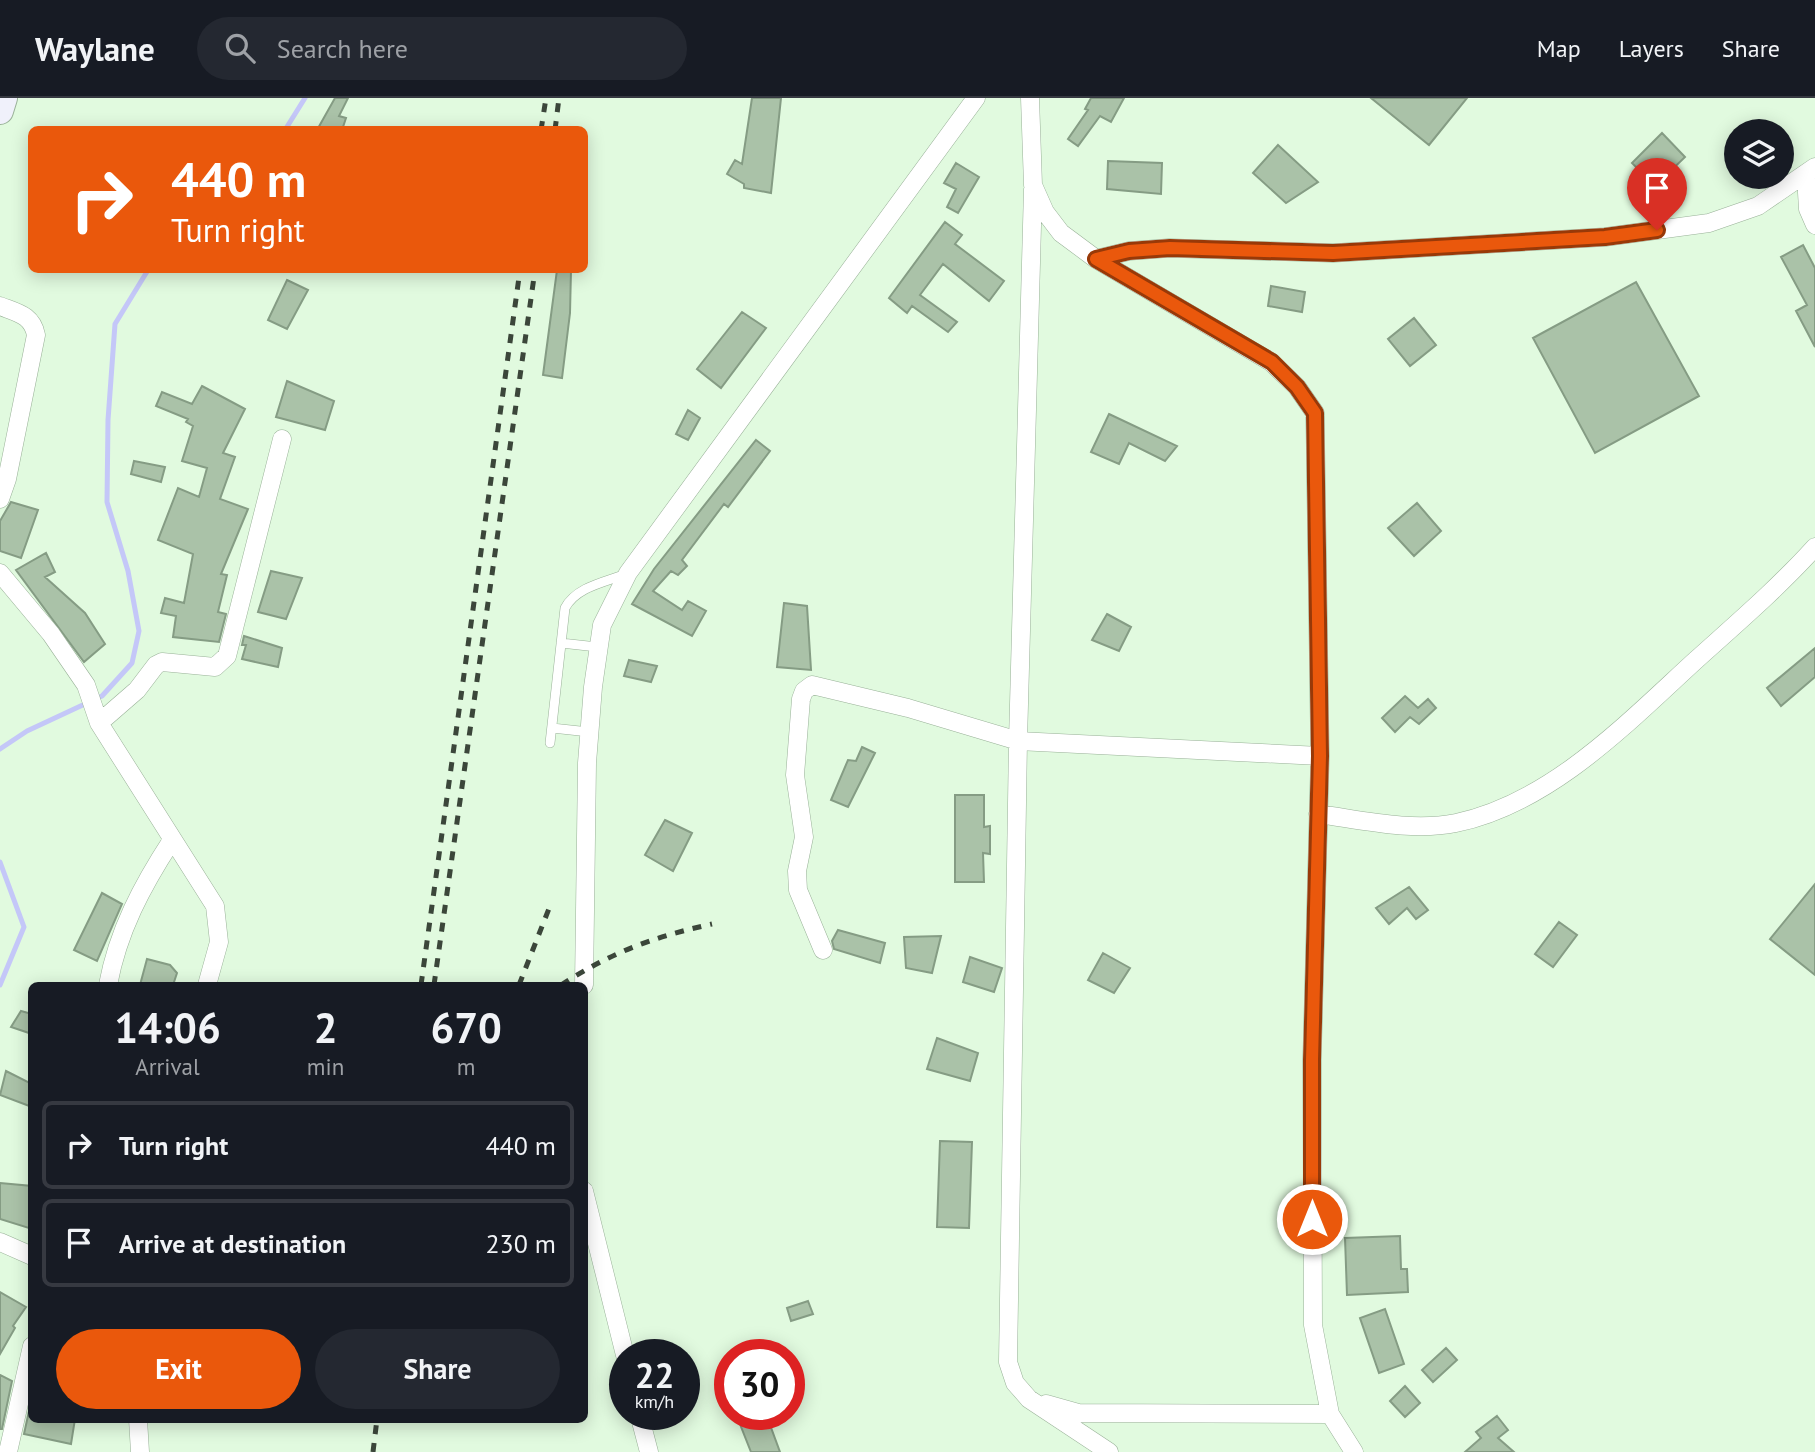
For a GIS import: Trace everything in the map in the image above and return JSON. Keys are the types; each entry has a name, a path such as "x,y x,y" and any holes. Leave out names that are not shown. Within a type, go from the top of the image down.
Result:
{"main road":[{"path":"0,111 4,98"}],"street":[{"path":"584,982 589,732 597,647 611,602 628,573 976,98"},
{"path":"1030,98 1033,185 1018,741 1008,1362 1015,1384 1029,1399 1108,1452"},
{"path":"1096,259 1129,251 1170,248 1333,253 1605,237 1709,223 1758,206 1810,171"},
{"path":"1810,171 1808,209 1815,225"},
{"path":"1033,185 1045,212 1060,233 1096,259 1272,362 1297,387 1315,413 1320,756 1312,1060 1313,1325 1330,1414 1354,1452"},
{"path":"0,306 26,316 33,324 36,335 7,480 0,499"},
{"path":"98,718 137,690 156,665 162,662 215,667 227,656 282,439"},
{"path":"1318,814 1400,825 1455,824 1511,804 1555,779 1633,718 1776,590 1815,547"},
{"path":"0,573 51,634 86,685 98,718 215,906 219,942 208,982"},
{"path":"822,950 799,890 797,871 804,837 795,760 804,691 812,685 908,708 1018,741 1320,756"},
{"path":"109,982 113,959 140,890 172,840"},
{"path":"588,1207 621,1339"},
{"path":"0,1242 28,1254"},
{"path":"8,1452 28,1364"},
{"path":"1029,1399 1078,1413 1330,1414"},
{"path":"138,1423 140,1452"},
{"path":"643,1430 649,1452"}],"lane":[{"path":"550,743 565,608 570,599 583,590 628,573"},
{"path":"561,643 597,647"},
{"path":"552,728 589,732"}],"building":[{"path":"335,98 348,98 339,116 346,118 343,126 319,126"},
{"path":"752,98 781,98 771,193 744,188 744,184 727,174 735,160 742,164"},
{"path":"1091,98 1124,98 1111,122 1100,116 1078,146 1068,139 1088,110 1085,109"},
{"path":"1371,98 1467,98 1429,145"},
{"path":"1662,133 1685,157 1655,186 1632,163"},
{"path":"1278,145 1318,182 1286,203 1253,173"},
{"path":"1108,161 1162,163 1161,194 1107,189"},
{"path":"956,163 979,177 958,213 947,207 956,189 944,183"},
{"path":"945,222 962,235 955,244 1004,281 989,301 943,264 920,295 957,322 948,332 912,306 907,313 889,298"},
{"path":"1803,245 1815,268 1815,347 1796,311 1807,305 1781,257"},
{"path":"557,273 571,273 570,313 562,378 543,375"},
{"path":"287,280 308,290 287,329 268,320"},
{"path":"1636,282 1699,396 1595,453 1533,338"},
{"path":"1271,286 1305,292 1302,312 1268,306"},
{"path":"742,312 766,328 721,388 697,369"},
{"path":"1414,318 1436,345 1410,366 1388,339"},
{"path":"287,381 334,401 325,430 276,417"},
{"path":"202,386 245,409 223,453 235,457 220,499 248,509 221,574 227,575 218,612 226,614 219,642 173,637 176,616 161,613 165,598 184,603 193,554 158,540 178,488 199,497 207,468 182,461 193,426 186,422 188,419 156,406 162,392 192,404"},
{"path":"688,410 700,418 688,440 676,434"},
{"path":"1109,414 1177,446 1165,461 1129,443 1119,464 1091,452"},
{"path":"756,440 770,451 728,507 724,504 682,560 687,566 678,575 671,571 653,591 682,610 688,601 706,611 692,636 632,604 654,569"},
{"path":"134,461 165,467 161,482 131,474"},
{"path":"11,502 38,510 21,558 0,551 0,521"},
{"path":"1417,503 1441,531 1414,556 1388,528"},
{"path":"46,553 55,572 45,577 85,613 105,644 84,662 16,570"},
{"path":"271,571 302,578 286,619 258,612"},
{"path":"784,603 807,606 811,670 777,667"},
{"path":"1107,614 1131,627 1119,651 1092,640"},
{"path":"244,636 282,648 278,667 242,659 246,645 242,645"},
{"path":"1815,648 1815,677 1781,706 1767,688"},
{"path":"629,660 657,666 651,682 624,676"},
{"path":"1405,696 1418,708 1428,699 1436,708 1419,724 1410,717 1395,732 1382,718"},
{"path":"862,747 875,753 848,807 831,800 848,760 856,761"},
{"path":"955,795 984,795 984,827 990,826 990,854 983,853 984,882 955,882"},
{"path":"665,820 692,833 673,871 645,855"},
{"path":"1815,884 1815,975 1770,939"},
{"path":"1409,887 1428,910 1416,919 1407,908 1389,924 1376,908"},
{"path":"102,893 122,904 97,961 74,950"},
{"path":"1559,922 1577,935 1553,967 1535,954"},
{"path":"838,930 885,943 880,963 834,949 832,941"},
{"path":"941,936 932,973 906,968 904,937"},
{"path":"1103,953 1130,968 1114,993 1088,980"},
{"path":"970,957 1002,968 994,992 963,982"},
{"path":"147,959 170,965 177,973 174,982 141,982"},
{"path":"21,1011 28,1013 28,1033 11,1027"},
{"path":"937,1038 978,1053 970,1081 927,1069"},
{"path":"6,1071 28,1082 28,1106 0,1095"},
{"path":"940,1141 972,1142 969,1228 937,1227"},
{"path":"0,1183 28,1186 28,1228 0,1219"},
{"path":"1400,1236 1401,1269 1407,1269 1408,1292 1347,1295 1345,1238"},
{"path":"0,1292 26,1307 13,1326 15,1328 0,1354"},
{"path":"808,1301 813,1314 791,1321 787,1308"},
{"path":"1385,1309 1404,1364 1379,1373 1360,1318"},
{"path":"1446,1348 1457,1360 1433,1382 1422,1370"},
{"path":"0,1375 12,1381 2,1429 0,1429"},
{"path":"1405,1386 1420,1403 1405,1417 1390,1401"},
{"path":"28,1416 28,1423 74,1423 71,1444 24,1434"},
{"path":"1497,1416 1508,1430 1498,1438 1514,1452 1465,1452 1481,1438 1476,1432"},
{"path":"742,1430 772,1430 780,1452 751,1452"}],"waterway":[{"path":"288,126 305,98"},
{"path":"0,749 27,731 102,696 132,663 139,631 128,571 107,502 108,420 115,324 146,273"},
{"path":"0,862 24,927 0,985"}],"railway":[{"path":"542,126 546,98"},
{"path":"556,126 559,98"},
{"path":"421,982 520,273"},
{"path":"434,982 535,273"},
{"path":"520,982 550,906"},
{"path":"566,982 598,963 634,947 712,924"},
{"path":"373,1452 377,1423"}],"route":[{"path":"1312,1219 1312,1060 1320,756 1315,413 1297,387 1272,362 1096,259 1129,251 1170,248 1333,253 1605,237 1657,230"}]}
